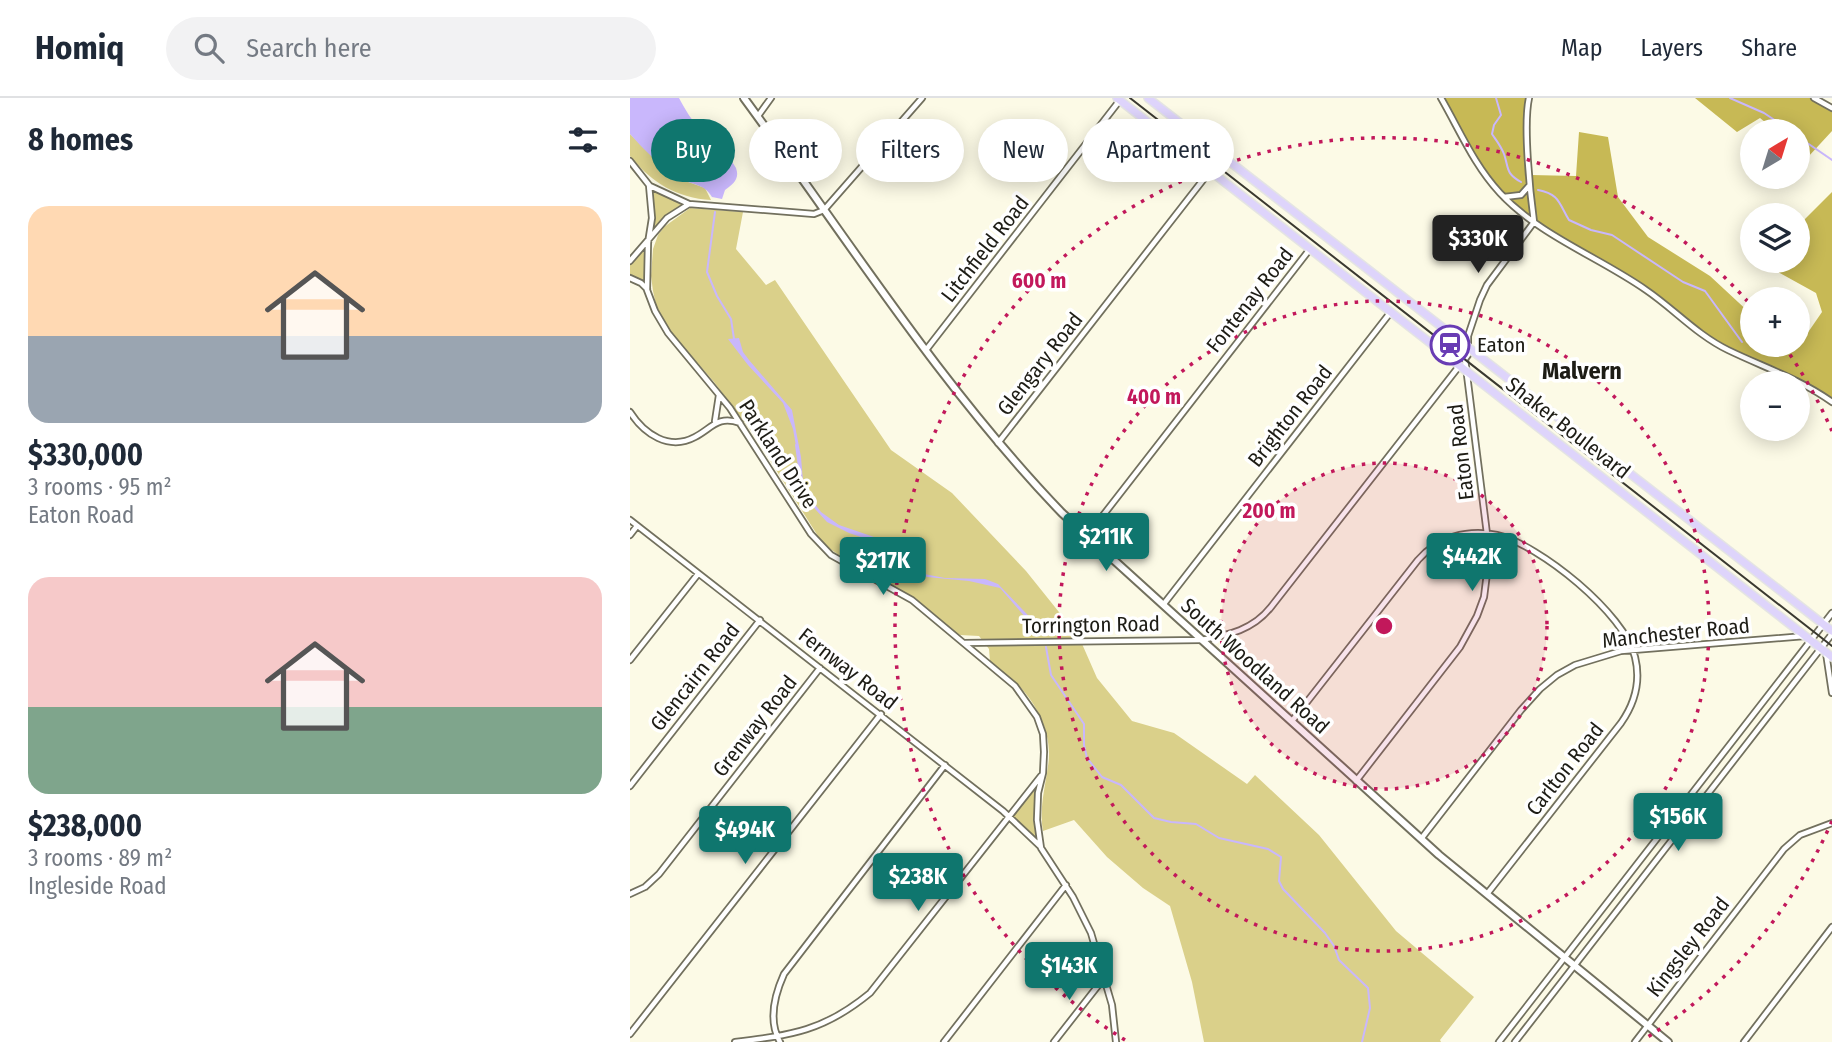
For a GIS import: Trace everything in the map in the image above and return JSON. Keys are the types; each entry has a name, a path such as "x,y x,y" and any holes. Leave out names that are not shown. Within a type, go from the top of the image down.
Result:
{"main road":[{"name":"Shaker Boulevard","path":"1148,98 1832,632"},
{"name":"Shaker Boulevard","path":"1118,99 1144,119"},
{"name":"Shaker Boulevard","path":"1224,182 1391,312 1462,362 1467,372 1826,652"}],"street":[{"name":"South Woodland Road","path":"744,98 959,396 1029,479 1086,536 1421,839 1668,1042"},
{"path":"758,116 771,98"},
{"path":"630,161 649,185 689,204 814,214 824,210 922,98"},
{"path":"1441,98 1472,156 1504,197 1534,222 1645,289 1706,338 1798,381 1832,402"},
{"path":"1462,362 1479,300 1487,285 1534,222 1529,98"},
{"path":"1814,98 1832,108"},
{"name":"Litchfield Road","path":"926,350 1118,99"},
{"name":"Glengary Road","path":"998,443 1201,182"},
{"path":"1504,197 1521,195 1526,192 1531,182"},
{"name":"Parkland Drive","path":"649,185 652,218 648,243 647,290 655,311 667,334 719,393 741,423 805,525 822,547 839,560 912,600 1015,687 1037,716 1043,734 1043,773 1038,793 1037,820 1041,848 1066,885 1091,933 1112,1005 1116,1042"},
{"path":"630,261 667,218 689,204"},
{"name":"Fontenay Road","path":"1086,536 1310,249"},
{"path":"630,278 647,290"},
{"name":"Brighton Road","path":"1163,605 1391,312"},
{"name":"Torrington Road","path":"964,643 1201,640 1235,633 1257,622 1462,362"},
{"name":"Eaton Road","path":"1356,781 1453,657 1472,627 1481,606 1488,577 1487,534 1467,372"},
{"path":"715,421 719,393"},
{"path":"630,412 655,438 672,442 695,437 715,421 741,423"},
{"path":"630,424 635,420"},
{"name":"Fernway Road","path":"630,520 1010,816 1041,848"},
{"path":"630,535 638,526"},
{"path":"1291,722 1429,549 1455,536 1487,534 1504,537 1524,546 1573,580 1618,623 1633,650"},
{"path":"630,660 698,574"},
{"path":"1499,1042 1791,666 1808,638 1832,614"},
{"name":"Glencairn Road","path":"630,786 760,620"},
{"path":"1832,632 1826,652 1832,693"},
{"name":"Manchester Road","path":"1421,839 1521,710 1549,681 1565,670 1586,661 1633,650 1808,638"},
{"name":"Carlton Road","path":"1487,895 1625,717 1636,691 1633,650"},
{"path":"1514,1042 1801,673 1826,652"},
{"path":"1791,666 1801,673"},
{"name":"Grenway Road","path":"630,894 645,887 659,874 820,668"},
{"path":"630,1034 881,714"},
{"path":"778,1039 775,1001 784,974 945,765"},
{"path":"735,1042 778,1039 800,1033 832,1020 870,993 1043,773"},
{"path":"1673,818 1683,826"},
{"name":"Kingsley Road","path":"1635,1042 1784,849 1800,835 1832,823"},
{"path":"944,1042 1066,885"},
{"path":"1744,1042 1832,927"},
{"path":"1576,943 1586,950"},
{"path":"1054,1042 1104,977"}],"shaded area":[{"path":"630,98 679,98 692,119 651,119 651,155 630,134"},
{"path":"1441,98 1529,98 1527,107 1531,175 1576,176 1579,132 1608,137 1618,197 1648,237 1710,276 1740,304 1740,354 1706,338 1645,289 1548,231 1515,207 1484,174"},
{"path":"1695,98 1814,98 1832,108 1832,131 1810,155 1810,119 1740,119 1740,130 1737,132"},
{"path":"630,134 651,154 651,177 647,174 630,156"},
{"path":"658,182 688,182 705,188 711,200 687,196"},
{"path":"689,182 734,182 725,190 722,199 712,197 700,186"},
{"path":"649,185 689,204 667,218 648,243 651,229"},
{"path":"1832,192 1832,402 1810,388 1810,371 1775,371 1746,357 1810,357 1810,329 1822,312 1816,293 1810,287 1780,273 1810,273 1810,214"},
{"path":"690,208 743,212 736,249 766,285 775,280 891,450 952,493 1026,571 1079,637 1097,678 1132,721 1174,733 1247,784 1255,775 1319,835 1396,931 1474,997 1441,1042 1204,1042 1192,982 1170,906 1143,888 1107,857 1074,820 1043,831 1042,807 1048,744 1043,723 1026,694 990,661 989,649 979,636 956,633 916,599 823,544 754,435 714,382 669,330 656,305 653,291 653,249 664,227"},
{"path":"648,243 647,290 641,283 630,278 630,261"},
{"path":"739,338 743,352 792,410 803,481 807,494 821,512 839,525 874,537 895,559 924,574 945,578 985,579 998,584 1046,634 1026,618 1000,588 969,581 927,577 894,560 873,541 827,522 805,498 793,429 783,403 728,339"},
{"path":"1043,773 1038,810 1041,848 1010,816"}],"waterway":[{"path":"1496,98 1501,115 1492,134 1503,151 1510,173 1521,182"},
{"path":"1730,98 1773,119"},
{"path":"1810,145 1832,160"},
{"path":"1538,190 1555,197 1569,220 1591,230 1612,235 1683,282 1705,291 1740,339"},
{"path":"715,212 707,272 731,319 734,339"},
{"path":"796,445 800,474"},
{"path":"871,540 898,565 914,570"},
{"path":"1046,647 1051,675 1084,724 1087,758 1102,777 1121,785 1154,818 1196,824 1219,838 1268,849 1281,857 1279,881 1283,889 1325,933 1339,960 1368,988 1370,1008 1362,1042"}],"tram line":[{"path":"1130,98 1832,646"}],"place":[{"name":"Eaton","path":"1450,345"}],"district":[{"name":"Malvern","path":"1582,371"}]}
